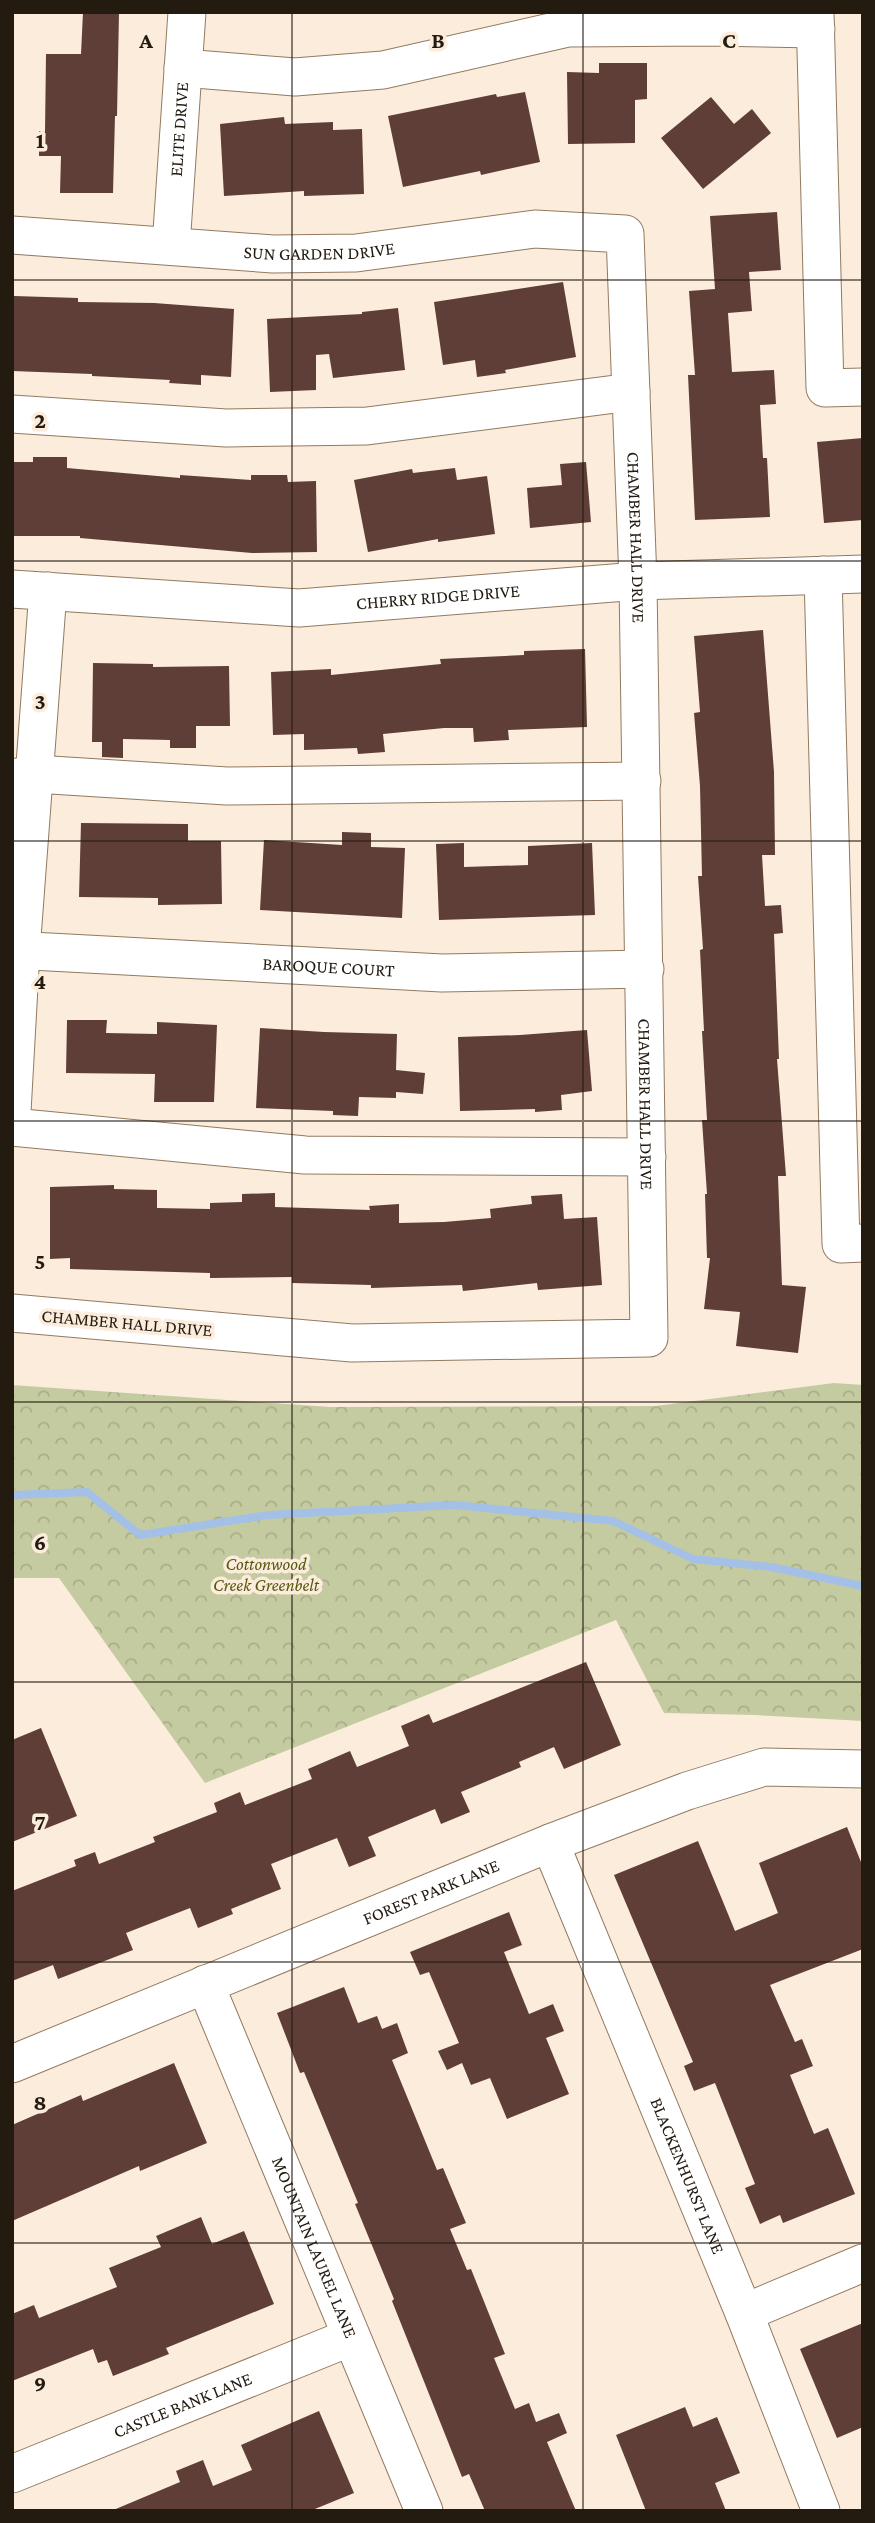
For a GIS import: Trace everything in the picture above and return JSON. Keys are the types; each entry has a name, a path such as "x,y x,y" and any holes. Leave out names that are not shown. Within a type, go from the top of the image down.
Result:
{"street":[{"name":"ELITE DRIVE","path":"172,246 187,12"},
{"path":"183,68 295,77 383,70 568,28 708,27 815,21 825,388 863,387"},
{"name":"SUN GARDEN DRIVE","path":"12,235 273,254 356,253 535,229 625,234"},
{"name":"CHAMBER HALL DRIVE","path":"12,1313 352,1343 649,1338 638,581 625,234"},
{"path":"12,414 226,428 367,426 631,392"},
{"name":"CHERRY RIDGE DRIVE","path":"12,589 299,608 638,581 863,573"},
{"path":"823,575 841,1244 863,1243"},
{"path":"12,1112 23,776 48,591"},
{"path":"23,776 227,786 642,781"},
{"name":"BAROQUE COURT","path":"17,951 442,973 645,969"},
{"path":"12,1127 305,1155 647,1157"},
{"name":"FOREST PARK LANE","path":"12,2064 550,1843 687,1791 764,1767 863,1769"},
{"name":"BLACKENHURST LANE","path":"550,1843 744,2313 821,2511"},
{"name":"MOUNTAIN LAUREL LANE","path":"205,1984 424,2511"},
{"path":"744,2313 863,2263"},
{"name":"CASTLE BANK LANE","path":"12,2474 352,2337"}],"green space":[{"name":"Cottonwood Creek Greenbelt","path":"834,1383 863,1385 863,1721 664,1713 616,1620 205,1783 59,1578 12,1578 12,1385 330,1407 656,1406"}],"building":[{"path":"83,12 119,12 113,193 60,193 61,156 39,156 39,131 45,132 46,54 81,54"},
{"path":"599,63 647,63 647,99 635,100 635,143 568,144 567,72 599,73"},
{"path":"525,92 540,162 481,175 480,171 403,187 388,116 496,94 497,97"},
{"path":"711,97 734,124 752,109 771,133 703,189 661,138"},
{"path":"284,117 285,124 333,122 333,130 362,129 364,194 304,196 304,191 224,196 220,124"},
{"path":"777,212 781,270 749,272 752,311 728,313 732,372 774,370 776,404 760,405 763,458 767,458 770,517 695,520 688,375 695,375 689,291 715,289 710,216"},
{"path":"563,282 576,357 477,377 475,360 443,365 434,302"},
{"path":"14,296 78,298 78,302 154,303 234,309 231,377 201,375 201,385 92,374 12,371"},
{"path":"398,308 405,370 333,378 329,354 316,355 316,390 270,392 267,319 362,314"},
{"path":"863,438 863,520 824,523 817,442"},
{"path":"33,457 67,457 67,468 180,478 180,475 251,480 251,475 287,475 288,482 316,481 317,552 252,553 80,536 12,536 12,462 33,462"},
{"path":"586,462 591,522 530,528 527,488 562,485 560,464"},
{"path":"455,468 457,480 487,476 495,534 438,542 438,539 368,552 354,480 412,469 413,473"},
{"path":"763,630 774,772 775,855 762,855 765,906 781,905 783,933 774,934 777,1059 786,1176 778,1176 782,1285 806,1287 798,1353 736,1346 740,1312 704,1309 710,1258 707,1258 707,1194 702,1120 707,1120 700,950 703,949 698,876 702,876 700,786 694,713 700,712 694,636"},
{"path":"585,649 587,727 508,730 509,740 474,742 473,728 383,734 385,752 358,754 357,748 304,750 304,734 273,735 271,672 331,669 331,675 441,664 440,659 524,655 524,651"},
{"path":"93,663 153,664 153,667 229,666 230,726 196,726 196,748 170,748 170,740 123,739 123,758 102,757 102,742 92,742"},
{"path":"81,823 188,824 188,841 221,841 222,904 158,905 158,898 79,897"},
{"path":"342,832 371,833 371,847 405,848 402,918 260,910 264,840 342,845"},
{"path":"464,843 464,867 528,865 528,846 592,843 595,915 439,920 436,844"},
{"path":"67,1020 107,1020 106,1033 157,1034 157,1022 217,1025 214,1102 154,1102 155,1074 66,1073"},
{"path":"260,1028 397,1034 396,1070 425,1073 423,1094 396,1092 396,1098 359,1097 358,1116 333,1115 333,1111 256,1108"},
{"path":"587,1030 592,1091 561,1095 562,1110 460,1111 458,1037"},
{"path":"114,1185 114,1189 157,1190 157,1208 210,1209 210,1203 242,1202 242,1194 275,1193 275,1207 370,1210 369,1206 399,1204 399,1223 491,1218 490,1209 532,1204 531,1196 562,1194 564,1219 597,1217 602,1285 538,1290 537,1283 463,1291 462,1285 371,1288 371,1285 292,1283 292,1277 210,1278 210,1273 70,1269 70,1258 50,1259 50,1187"},
{"path":"586,1662 621,1745 564,1769 554,1747 519,1762 521,1767 461,1792 470,1812 441,1824 435,1809 368,1837 376,1856 349,1867 337,1838 271,1864 281,1889 231,1909 233,1914 198,1928 190,1908 126,1933 133,1950 58,1979 53,1965 12,1981 12,1891 76,1866 74,1860 95,1852 99,1864 155,1842 153,1837 217,1812 214,1803 240,1792 245,1805 312,1779 308,1769 350,1751 357,1767 409,1746 401,1726 429,1714 433,1723"},
{"path":"41,1728 77,1816 12,1842 12,1740"},
{"path":"847,1827 863,1867 863,1949 770,1985 795,2042 802,2039 813,2066 790,2075 814,2134 828,2128 855,2194 783,2223 780,2215 760,2224 745,2188 755,2184 715,2083 694,2091 684,2066 693,2062 614,1875 698,1841 735,1931 778,1913 759,1863"},
{"path":"509,1912 522,1945 504,1952 529,2014 553,2004 564,2031 546,2038 569,2094 507,2119 490,2078 471,2085 462,2063 447,2070 438,2051 459,2043 429,1972 420,1975 410,1952"},
{"path":"344,1987 358,2023 377,2016 382,2029 397,2023 408,2053 392,2060 437,2170 443,2168 466,2223 450,2229 467,2270 471,2269 505,2354 494,2358 515,2409 529,2403 536,2422 559,2413 567,2433 547,2442 576,2511 485,2511 469,2474 462,2477 355,2204 358,2203 304,2072 300,2073 277,2013"},
{"path":"174,2063 207,2143 140,2171 139,2166 12,2221 12,2125 81,2095 83,2101"},
{"path":"201,2217 212,2244 244,2231 274,2304 166,2348 169,2354 113,2376 107,2360 98,2363 93,2349 12,2381 12,2314 34,2305 39,2318 117,2287 109,2268 161,2247 156,2236"},
{"path":"863,2323 863,2427 837,2438 800,2349"},
{"path":"685,2407 693,2427 717,2417 740,2473 715,2483 726,2511 646,2511 616,2435"},
{"path":"319,2411 354,2493 310,2511 111,2511 180,2482 176,2471 203,2460 213,2486 252,2470 241,2445"}],"waterway":[{"path":"12,1495 87,1492 140,1535 268,1515 455,1505 613,1521 693,1559 771,1567 863,1586"}]}
